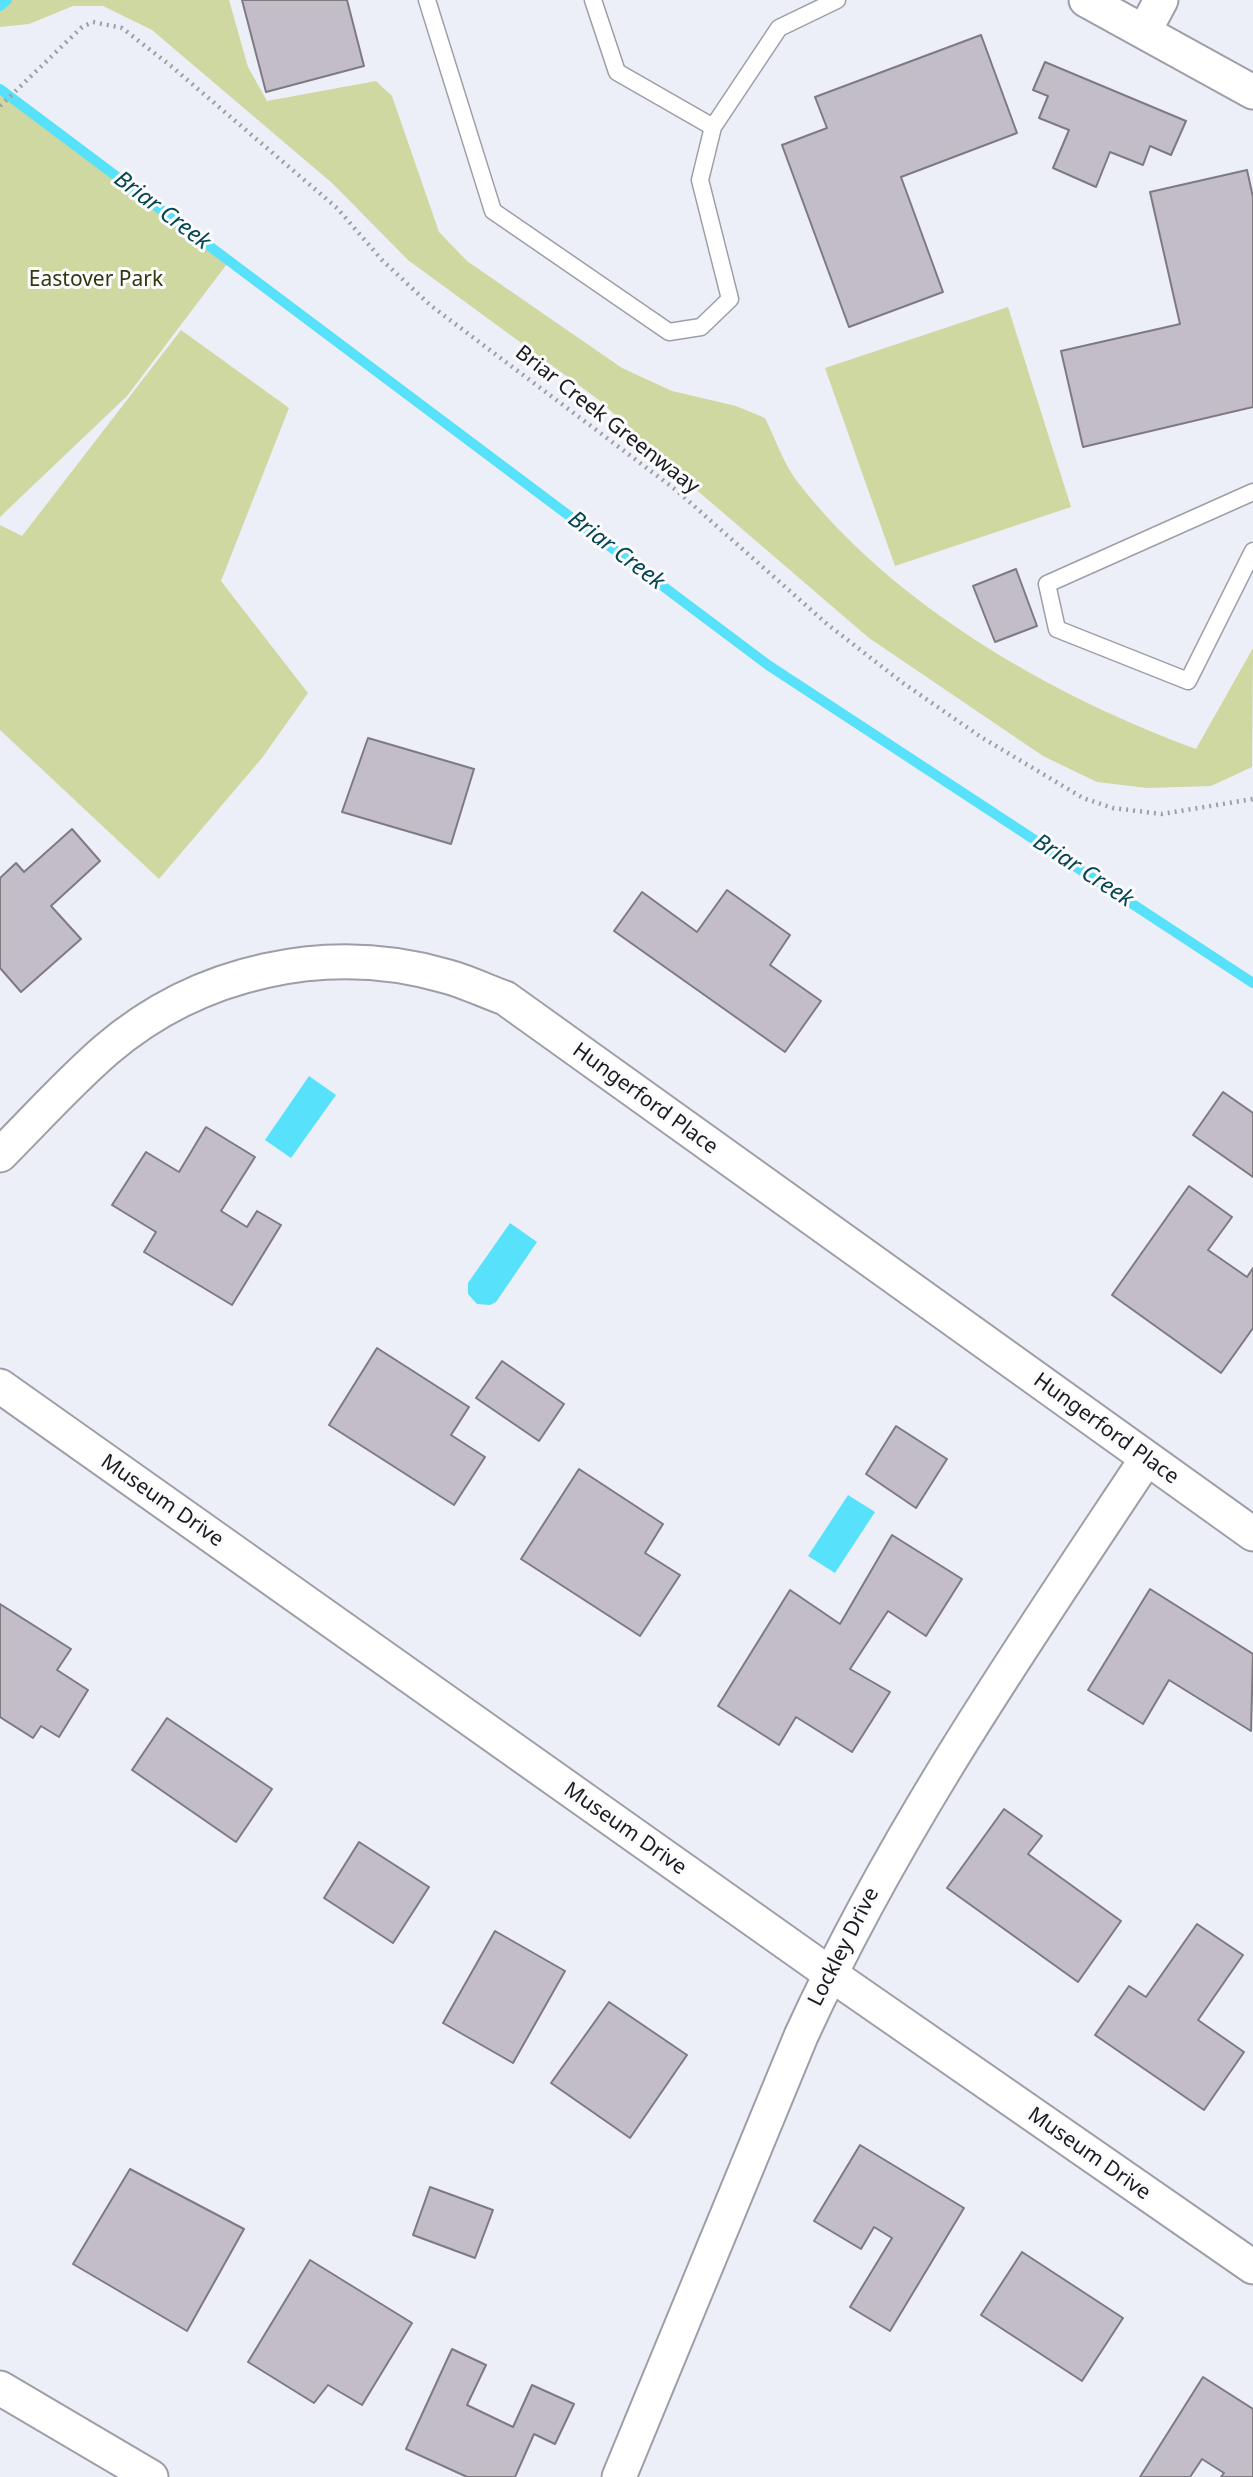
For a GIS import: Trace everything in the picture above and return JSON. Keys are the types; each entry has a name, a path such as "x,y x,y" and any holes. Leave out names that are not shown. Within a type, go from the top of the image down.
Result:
{"street":[{"path":"1086,0 1145,30 1253,92"},
{"path":"1145,30 1161,0"},
{"name":"Hungerford Place","path":"0,1155 106,1050 155,1014 223,981 286,966 349,962 382,963 445,975 505,998 1253,1534"},
{"name":"Museum Drive","path":"0,1385 829,1973 1253,2267"},
{"name":"Lockley Drive","path":"619,2477 829,1973 874,1887 1035,1628 1147,1458"},
{"path":"0,2388 151,2477"}],"lane":[{"path":"427,0 493,211 669,332 701,327 730,299 700,180 713,127 779,28 837,0"},
{"path":"593,0 617,72 713,127"},
{"path":"1253,492 1047,583 1057,629 1188,681 1253,551"}],"path":[{"name":"Briar Creek Greenwaay","path":"0,106 72,35 93,22 122,28 171,65 337,208 382,260 430,305 676,490 827,624 981,737 1083,797 1113,808 1162,814 1253,799"}],"green space":[{"path":"0,0 229,0 248,67 267,101 376,81 392,96 439,232 467,261 622,368 672,391 736,406 765,418 791,473 835,525 878,567 926,606 977,641 1086,702 1196,749 1253,648 1252,767 1211,786 1147,788 1097,782 1043,756 869,638 685,480 599,400 408,260 332,183 152,30 103,6 73,6 29,24 0,27"},
{"name":"Eastover Park","path":"0,92 230,260 127,396 0,517"},
{"path":"1008,307 1071,507 895,566 825,368"},
{"path":"181,330 289,408 221,581 308,693 262,758 159,879 0,730 0,525 22,536"}],"water":[{"path":"309,1076 336,1095 291,1158 265,1140"},
{"path":"510,1223 537,1242 496,1302 490,1305 477,1304 468,1294 468,1283"},
{"path":"848,1495 875,1512 835,1573 808,1556"}],"building":[{"path":"242,0 347,0 364,66 266,92"},
{"path":"981,35 1017,133 901,177 943,292 849,327 782,145 827,128 815,97"},
{"path":"1045,62 1186,121 1171,155 1150,146 1143,165 1110,152 1096,187 1053,168 1069,130 1039,118 1048,96 1033,90"},
{"path":"1247,170 1253,197 1253,407 1083,447 1061,351 1180,324 1150,192"},
{"path":"1016,569 1037,626 995,642 973,586"},
{"path":"368,738 474,769 451,844 342,812"},
{"path":"72,829 100,861 51,906 81,939 21,992 0,968 0,878 16,863 24,872"},
{"path":"727,890 790,935 770,965 821,1001 785,1052 614,931 642,892 697,932"},
{"path":"1223,1092 1253,1113 1253,1177 1193,1135"},
{"path":"206,1127 255,1157 221,1211 247,1227 257,1211 281,1225 232,1305 144,1252 156,1232 112,1205 146,1152 179,1172"},
{"path":"1189,1186 1232,1217 1208,1250 1247,1277 1253,1268 1253,1328 1221,1373 1112,1295"},
{"path":"377,1348 469,1407 451,1435 485,1457 454,1505 329,1425"},
{"path":"502,1361 564,1404 539,1441 476,1398"},
{"path":"896,1426 947,1459 916,1508 866,1474"},
{"path":"579,1469 663,1524 645,1553 680,1575 640,1636 521,1559"},
{"path":"892,1535 962,1579 926,1636 888,1611 850,1669 890,1692 852,1752 796,1717 779,1745 718,1706 790,1590 840,1624"},
{"path":"1150,1589 1253,1654 1251,1731 1169,1680 1143,1724 1088,1690"},
{"path":"0,1604 71,1649 57,1670 88,1690 59,1737 41,1726 33,1738 0,1717"},
{"path":"167,1718 272,1789 236,1842 132,1770"},
{"path":"1004,1809 1042,1836 1028,1854 1121,1921 1078,1982 947,1888"},
{"path":"359,1842 429,1887 393,1943 324,1898"},
{"path":"1197,1924 1243,1955 1198,2020 1244,2052 1204,2110 1095,2035 1129,1986 1146,1997"},
{"path":"495,1931 565,1971 513,2063 443,2023"},
{"path":"609,2002 687,2055 630,2138 551,2083"},
{"path":"860,2145 964,2208 890,2331 850,2307 892,2238 874,2227 861,2249 814,2221"},
{"path":"130,2169 244,2229 187,2331 73,2264"},
{"path":"430,2187 493,2210 475,2258 413,2235"},
{"path":"1022,2252 1123,2318 1082,2381 981,2315"},
{"path":"310,2260 412,2323 362,2405 328,2385 314,2403 248,2362"},
{"path":"452,2349 486,2365 467,2405 513,2427 532,2385 574,2404 555,2444 534,2434 515,2477 467,2477 406,2449"},
{"path":"1203,2377 1253,2409 1253,2477 1221,2477 1224,2473 1202,2459 1190,2477 1140,2477"}],"waterway":[{"path":"0,6 7,0"},
{"name":"Briar Creek","path":"0,89 768,665 1253,983"}]}
